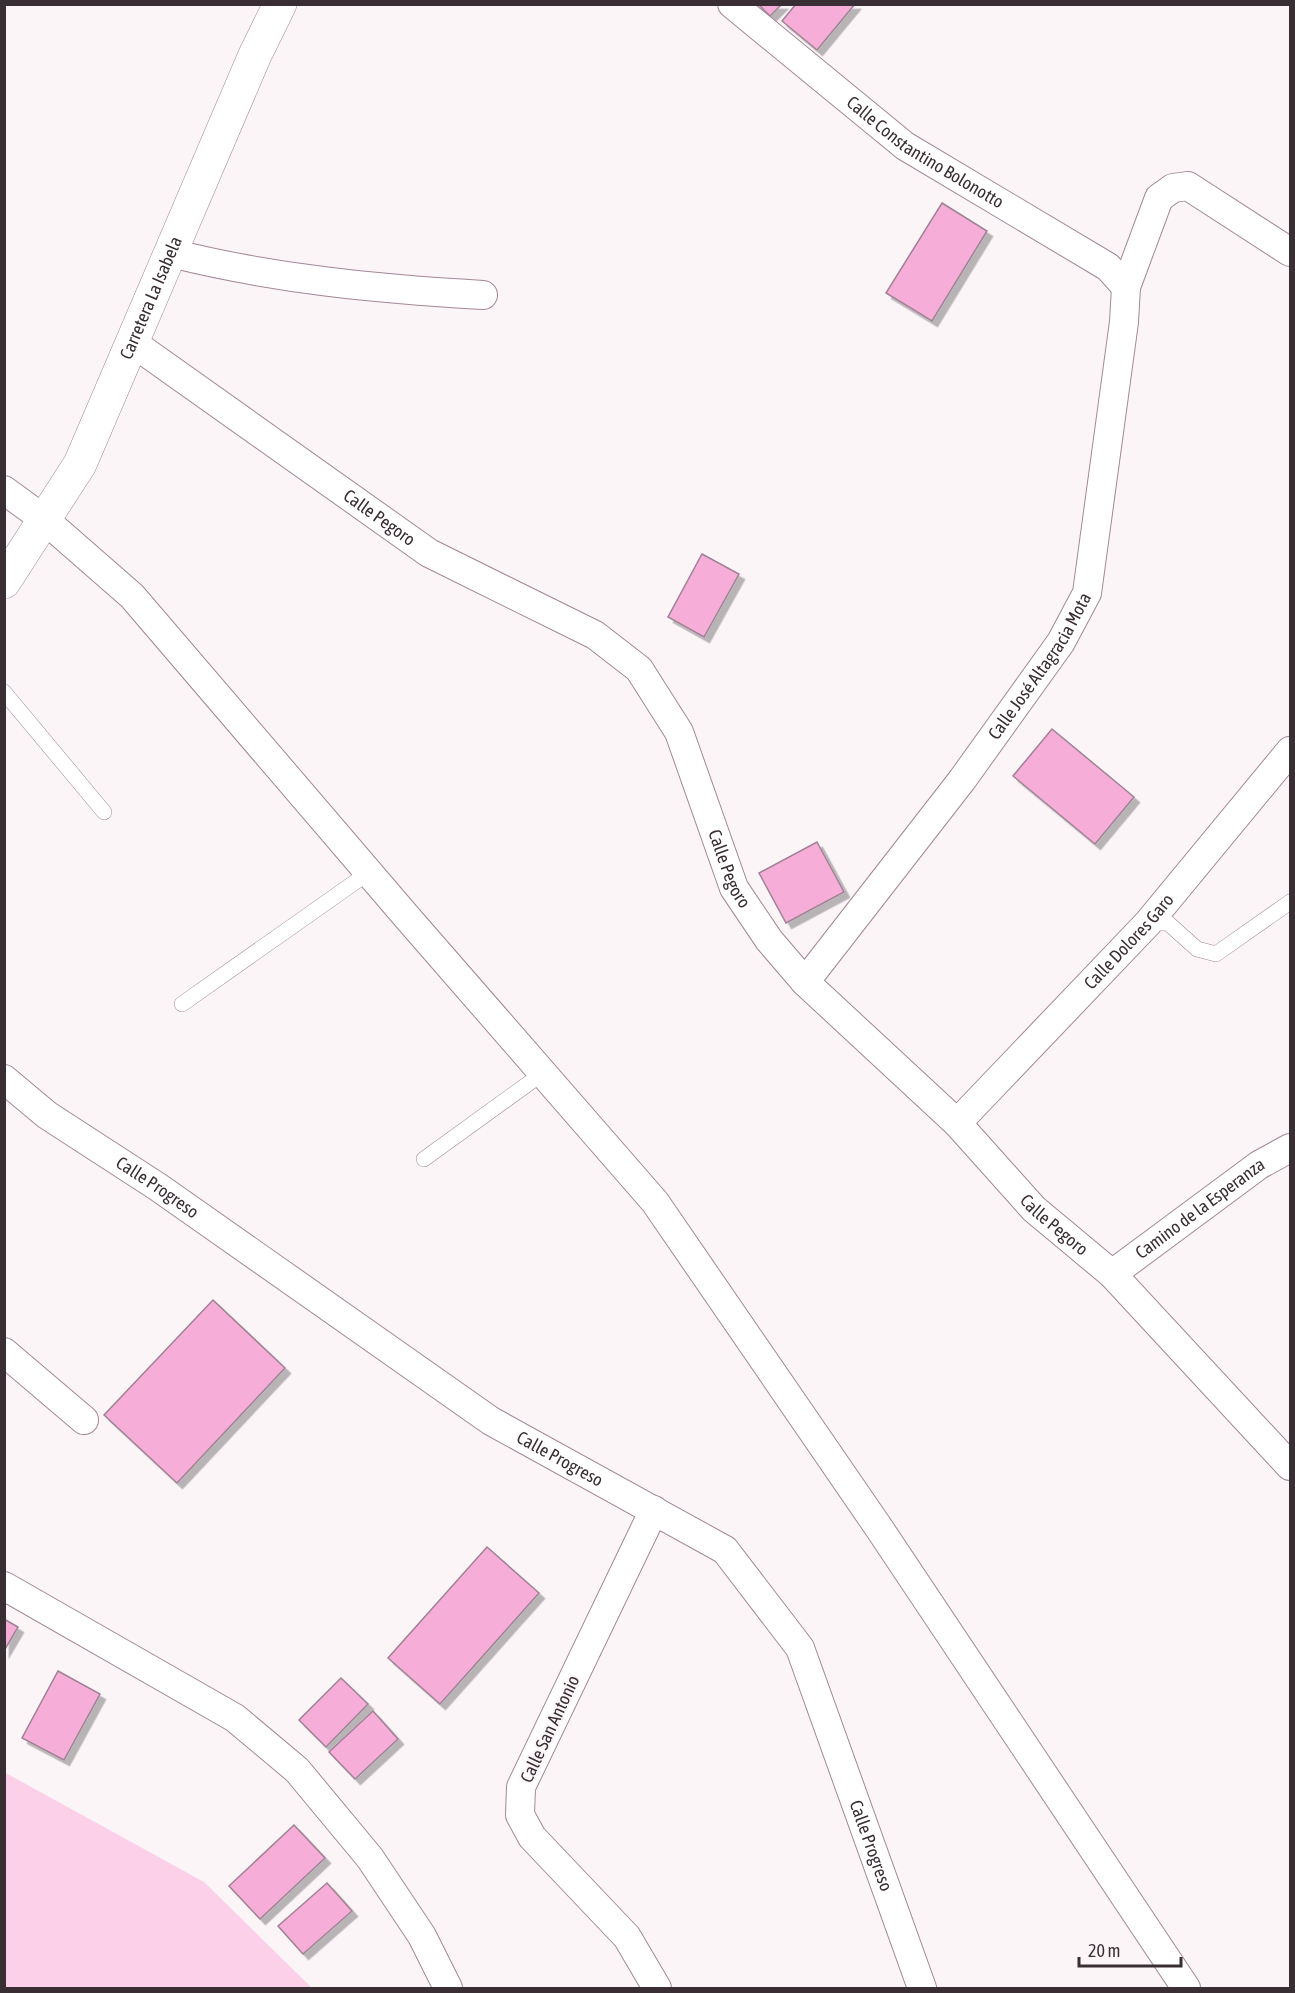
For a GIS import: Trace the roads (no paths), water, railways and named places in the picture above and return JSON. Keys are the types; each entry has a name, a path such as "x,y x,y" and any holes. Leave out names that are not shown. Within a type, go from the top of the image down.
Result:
{"main road":[{"name":"Carretera La Isabela","path":"4,582 80,465 255,55 280,4"}],"street":[{"name":"Calle Constantino Bolonotto","path":"732,4 905,146 1108,267 1126,287"},
{"name":"Calle José Altagracia Mota","path":"805,982 962,780 1061,642 1087,593 1124,322 1126,287 1158,198 1173,188 1188,186 1290,252"},
{"path":"171,253 230,268 297,278 399,290 483,295"},
{"name":"Calle Pegoro","path":"133,343 429,553 595,635 639,669 679,732 734,888 769,940 805,982 957,1123 1034,1209 1112,1274 1290,1466"},
{"path":"4,490 45,520 132,596 368,873 655,1202 879,1528 1186,1989"},
{"name":"Calle Dolores Garo","path":"957,1123 1148,923 1290,751"},
{"name":"Calle Progreso","path":"4,1079 47,1116 158,1187 491,1421 725,1550 757,1588 800,1648 922,1989"},
{"name":"Camino de la Esperanza","path":"1112,1274 1259,1165 1290,1148"},
{"path":"4,1352 84,1420"},
{"name":"Calle San Antonio","path":"654,1510 521,1787 520,1815 532,1837 627,1937 657,1989"},
{"path":"4,1586 234,1718 297,1770 370,1858 422,1936 448,1989"}],"lane":[{"path":"4,693 104,812"},
{"path":"182,1004 368,873"},
{"path":"1148,923 1168,923 1197,949 1216,954 1290,902"},
{"path":"424,1159 543,1073"}]}
